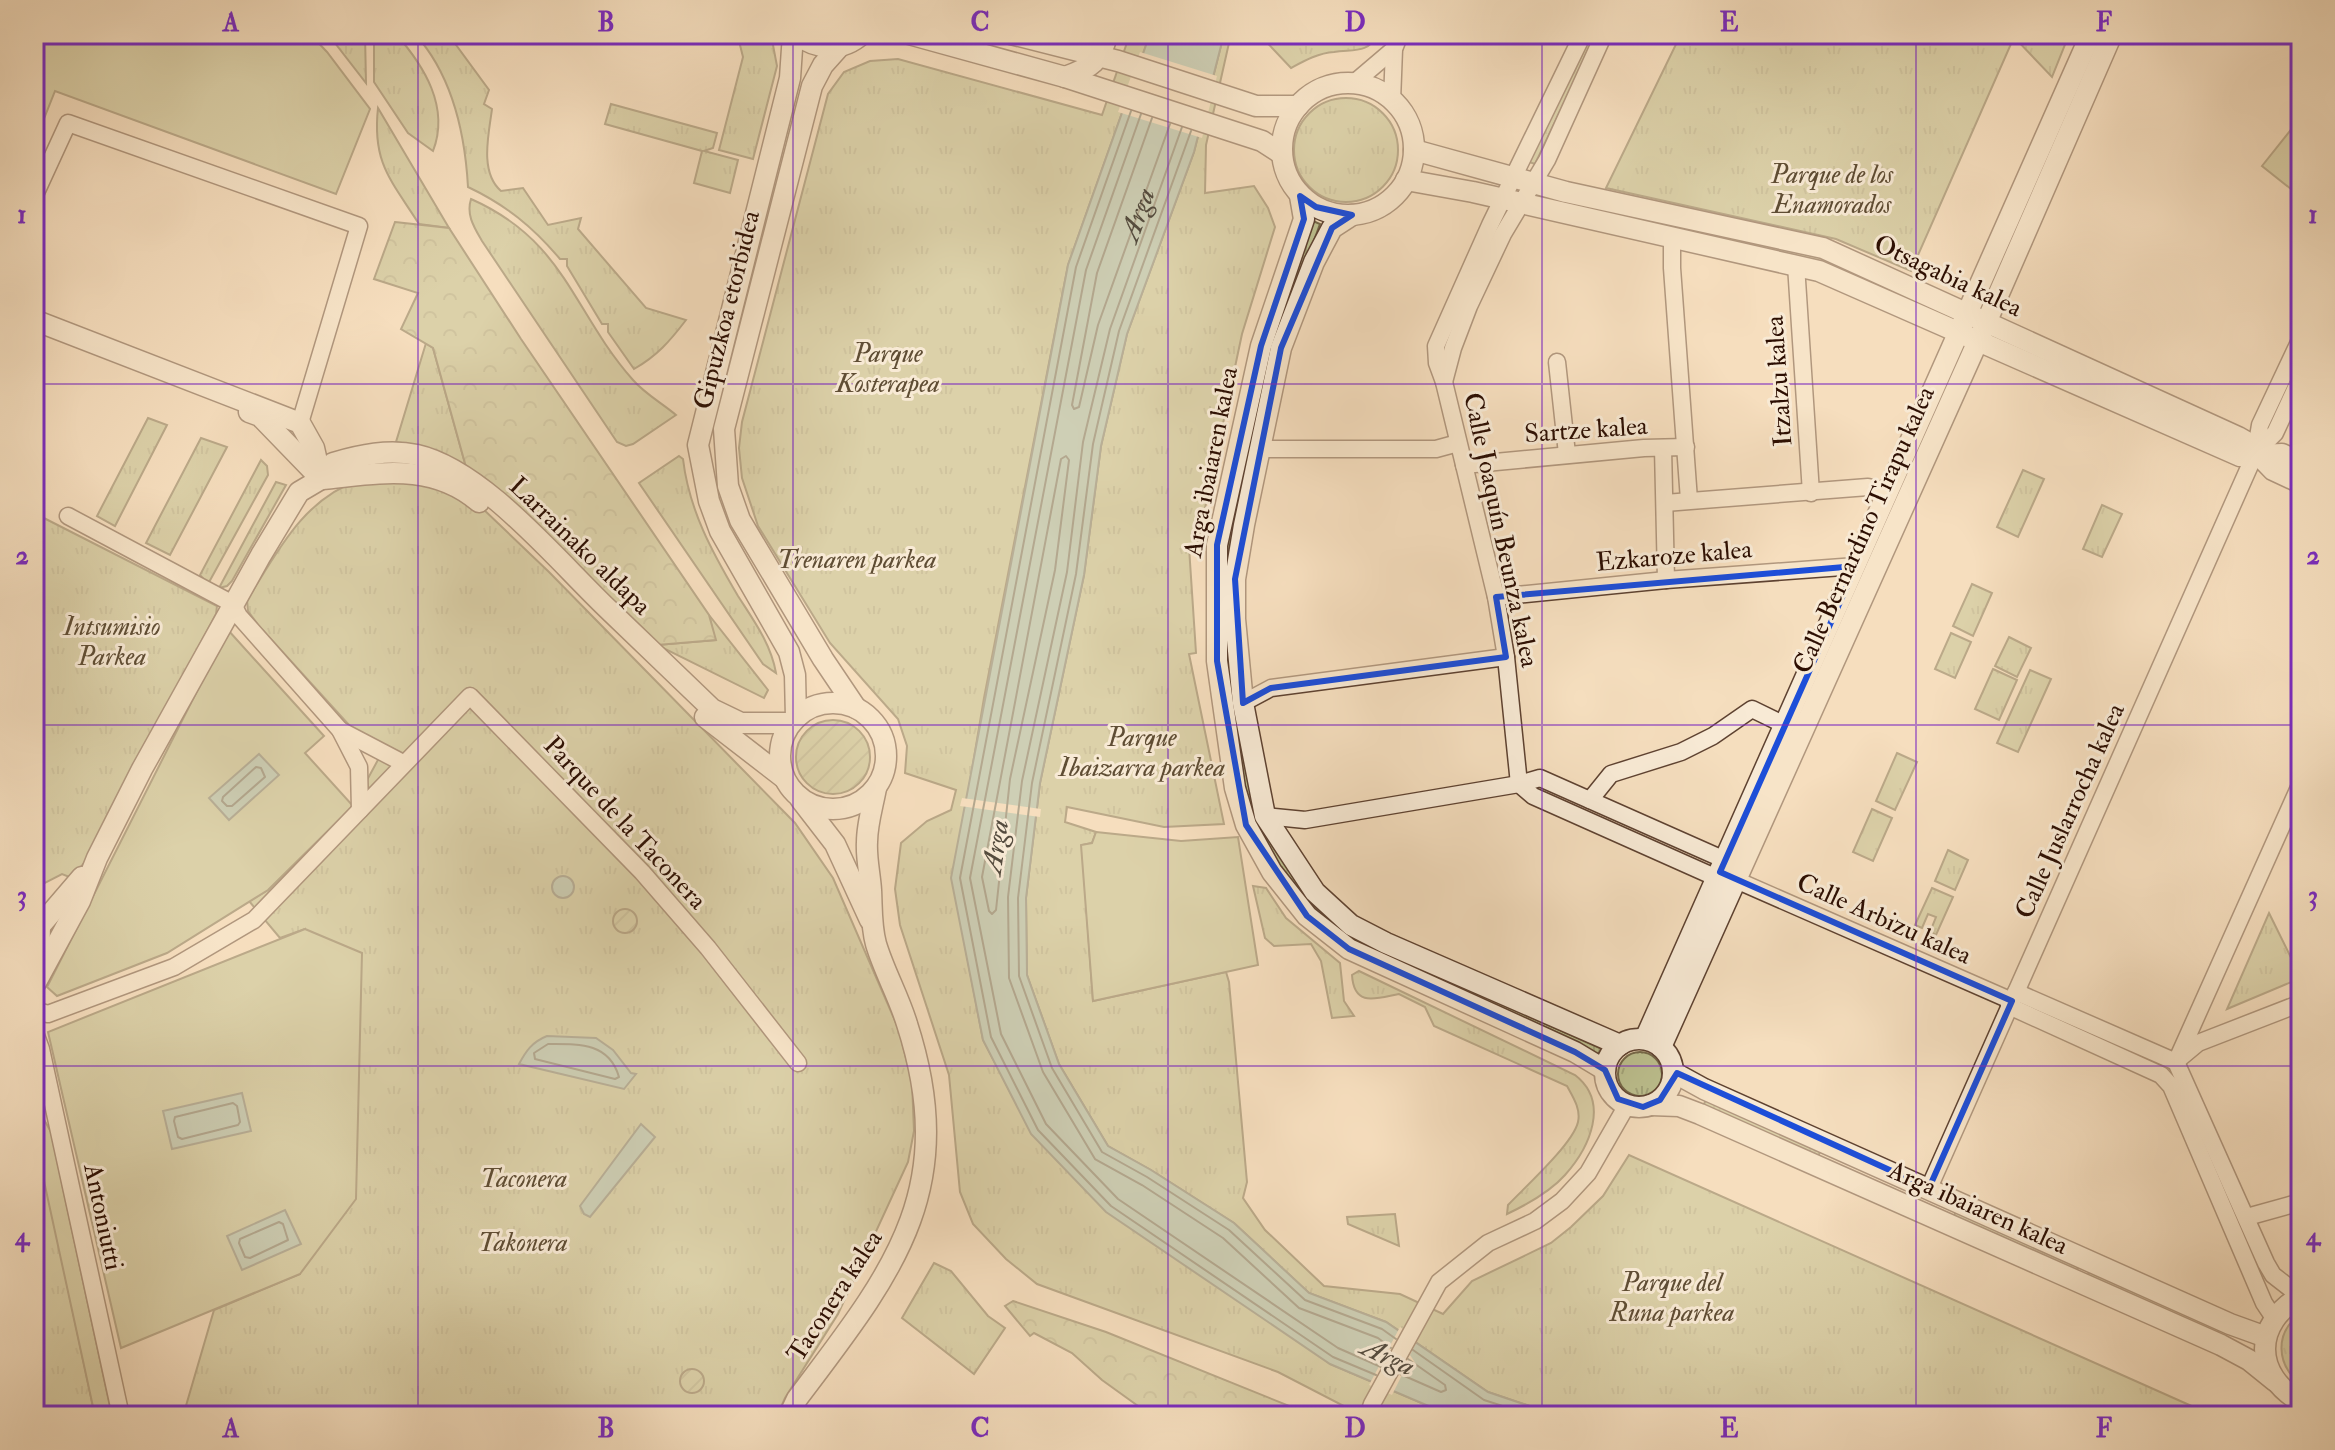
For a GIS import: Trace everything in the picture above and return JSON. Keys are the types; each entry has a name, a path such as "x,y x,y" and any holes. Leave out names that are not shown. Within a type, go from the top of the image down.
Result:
{"street":[{"path":"794,34 807,43 823,47 840,46 862,34"},
{"name":"Gipuzkoa etorbidea","path":"793,720 795,675 789,652 720,531 709,501 698,445 790,78 794,34"},
{"path":"909,34 1109,91 1262,141 1282,154"},
{"path":"1011,34 1109,59 1241,101 1275,108 1298,106"},
{"path":"1108,34 1109,59"},
{"name":"Calle Joaquín Beunza kalea","path":"1519,784 1506,657 1496,597 1437,363 1436,346 1511,201 1513,178 1583,34"},
{"name":"Calle Joaquín Beunza kalea","path":"1511,201 1534,183 1547,160 1604,34"},
{"name":"Calle Bernardino Tirapu kalea","path":"1653,1043 1726,872 1972,327 2091,34"},
{"name":"Calle Bernardino Tirapu kalea","path":"1726,872 1785,725 1889,492 2112,34"},
{"path":"1354,83 1373,70 1397,42"},
{"path":"1392,101 1397,42"},
{"name":"Gipuzkoa etorbidea","path":"840,46 823,65 812,86 724,429 728,486 740,520 856,708"},
{"path":"1065,77 1109,59"},
{"path":"1354,83 1377,90 1392,101 1404,115 1414,150 1406,180 1392,198 1374,210 1352,215 1334,214 1300,196 1285,169 1282,154 1285,129 1298,106 1326,87 1354,83"},
{"path":"34,197 68,123 359,226 300,423 306,453 299,492"},
{"name":"Otsagabia kalea","path":"1414,150 1513,178 1823,248 1972,327 2240,456 2282,454 2301,463"},
{"name":"Otsagabia kalea","path":"1406,180 1796,265 1972,327"},
{"name":"Arga ibaiaren kalea","path":"1300,196 1304,219 1261,346 1217,545 1217,661 1235,788 1246,825 1272,872 1307,916 1349,949 1575,1052 1605,1070"},
{"name":"Arga ibaiaren kalea","path":"1352,215 1332,228 1314,262 1281,348 1235,579 1235,619 1243,703 1265,816 1315,892 1351,925 1620,1045"},
{"path":"1672,238 1689,500"},
{"name":"Itzalzu kalea","path":"1796,265 1811,493"},
{"path":"34,320 300,423"},
{"path":"34,332 260,416 327,471"},
{"name":"Calle Juslarrocha kalea","path":"1929,1188 2255,454 2260,425 2301,338"},
{"path":"1557,362 1567,454"},
{"name":"Calle Juslarrocha kalea","path":"2255,454 2275,433 2301,377"},
{"path":"1260,449 1436,449 1458,443"},
{"name":"Sartze kalea","path":"1464,465 1567,454 1686,447"},
{"path":"1663,448 1666,580"},
{"name":"Larrainako aldapa","path":"38,980 80,901 97,858 142,769 299,492 327,471 373,453 418,455 452,468 478,484 712,709 741,723 793,720"},
{"name":"Otsagabia kalea","path":"2255,454 2273,470 2301,483"},
{"name":"Larrainako aldapa","path":"327,471 408,472 447,482 474,497 704,716 784,778"},
{"path":"1665,503 1868,487 1889,492"},
{"path":"68,516 233,604 239,616 340,730 359,767 360,810"},
{"name":"Ezkaroze kalea","path":"1496,597 1856,566"},
{"path":"1243,703 1271,688 1506,657"},
{"name":"Parque de la Taconera","path":"34,1010 48,1014 174,967 254,920 470,696 642,872 708,948 798,1063"},
{"path":"831,703 856,708 875,724 885,749 886,763 876,788 863,800 847,807 830,809 813,805 798,796 784,778 779,755 785,733 793,720 806,710 831,703"},
{"path":"1590,800 1611,774 1681,752 1713,736 1752,709 1785,725"},
{"path":"340,730 403,763"},
{"name":"Calle Arbizu kalea","path":"1519,784 1540,778 1590,800 1726,872"},
{"path":"2275,1381 2265,1353 2270,1328 2285,1305 2301,1296 2273,1275 2176,1062 2301,783"},
{"path":"1265,816 1305,820 1519,784"},
{"name":"Calle Arbizu kalea","path":"1519,784 1542,800 1726,872 2012,1000 2161,1075 2171,1086 2264,1303 2270,1328"},
{"name":"Taconera kalea","path":"789,1416 797,1399 862,1313 896,1258 909,1228 925,1160 926,1124 916,1054 907,1022 877,948 871,922 867,841 876,788"},
{"name":"Taconera kalea","path":"798,796 835,844 871,922"},
{"name":"Larrainako aldapa","path":"37,923 97,858"},
{"path":"37,923 38,980"},
{"name":"Calle Arbizu kalea","path":"2012,1000 2176,1062"},
{"path":"2176,1062 2198,1043 2301,1003"},
{"name":"Antoniutti","path":"34,1030 41,1049 121,1416"},
{"path":"1627,1040 1653,1043 1668,1054 1673,1072 1668,1092 1651,1105 1627,1105 1610,1091 1605,1070 1612,1051 1620,1045 1627,1040"},
{"name":"Arga ibaiaren kalea","path":"1673,1072 1704,1089 2230,1324 2270,1328"},
{"path":"1370,1410 1439,1282 1488,1243 1535,1221 1562,1201 1588,1173 1627,1105"},
{"name":"Arga ibaiaren kalea","path":"1651,1105 1679,1106 1728,1126 2221,1345 2249,1360 2286,1394 2301,1402"},
{"path":"2247,1217 2301,1202"}],"highlighted area":[{"path":"1300,196 1316,207 1352,215 1332,228 1281,348 1235,579 1243,703 1271,688 1506,657 1496,597 1856,566 1720,872 2012,1001 1929,1188 1677,1073 1660,1100 1643,1107 1618,1099 1605,1070 1575,1052 1349,949 1307,916 1246,825 1217,661 1217,545 1261,346 1304,219"}],"green space":[{"path":"34,34 310,34 370,109 336,194 55,91 34,144"},
{"path":"328,34 365,34 366,83"},
{"path":"374,34 396,34 424,73 436,103 438,119 433,151 408,133 374,82"},
{"path":"415,34 448,34 489,90 484,104 492,109 488,163 494,183 501,191 523,188 548,225 581,218 578,229 646,308 686,320 650,359 634,369 608,332 608,324 602,324 567,266 567,259 560,259 507,209 468,187 464,146 455,106 439,68"},
{"path":"727,34 767,34 773,45 777,66 753,159 719,150 743,57 738,37"},
{"path":"1130,34 1150,34 1068,265 984,698 953,883 983,1040 1032,1134 1330,1364 1452,1416 1363,1416 1278,1372 1037,1284 1006,1259 973,1224 960,1192 949,1075 900,925 895,889 901,843 927,821 951,810 956,790 905,773 907,746 898,719 830,643 758,526 742,478 739,448 742,422 828,94 844,72 870,61 898,59 1102,115"},
{"path":"1224,34 1231,34 1206,145 1205,193 1254,186 1268,208 1275,227 1242,334 1197,546 1189,547 1196,653 1189,654 1224,824 1164,827 1067,807 1065,822 1096,832 1092,843 1082,845 1093,1001 1226,972 1247,1182 1243,1198 1265,1230 1324,1286 1400,1294 1443,1314 1472,1281 1551,1243 1571,1227 1603,1196 1629,1155 2214,1416 1559,1416 1488,1392 1386,1322 1309,1293 1234,1223 1108,1146 1059,1064 1027,975 1026,898 1040,783 1084,575 1101,446 1127,334 1194,152"},
{"path":"1259,34 1379,34 1365,48 1322,54 1291,68"},
{"path":"1589,34 1597,34 1535,164 1529,162"},
{"name":"Parque de los Enamorados","path":"1681,34 2066,34 2068,37 2052,77 2014,37 1911,271 1836,239 1606,188"},
{"path":"1346,98 1366,102 1383,113 1394,130 1398,150 1394,170 1383,187 1366,198 1346,202 1326,198 1309,187 1298,170 1294,150 1298,130 1309,113 1326,102"},
{"path":"611,104 717,133 713,148 704,151 738,160 730,193 694,183 702,151 605,124"},
{"path":"378,108 449,228 419,224 392,182 378,143"},
{"path":"2301,117 2301,197 2262,166"},
{"path":"1549,194 1824,256 1950,312 1947,318 1547,200"},
{"path":"471,199 503,216 528,235 565,279 595,329 633,380 676,415 633,444 626,446 617,442 482,241 470,216"},
{"path":"1313,221 1320,224 1275,348 1234,546 1257,811 1278,853 1303,889 1351,933 1371,946 1602,1049 1597,1059 1341,935 1293,890 1248,810 1223,665 1225,541 1266,347"},
{"path":"395,222 449,228 709,615 716,640 657,645 466,467 433,348 401,329 418,293 374,279"},
{"path":"426,343 433,348 466,467 432,450 396,442"},
{"path":"148,418 167,425 115,526 97,516"},
{"path":"201,438 227,447 170,555 146,543"},
{"path":"679,456 683,459 690,496 703,530 728,580 766,642 776,673 763,664 639,483"},
{"path":"261,460 267,466 268,475 208,584 200,575"},
{"path":"2023,470 2044,479 2018,537 1997,527"},
{"name":"Takonera","path":"408,473 481,507 549,572 795,823 833,878 899,1030 912,1082 914,1131 908,1162 838,1314 777,1416 183,1416 214,1310 300,1274 305,929 280,938 249,901 268,890 353,806 379,758 259,626 248,611 247,600 293,530 322,501 359,480"},
{"path":"276,482 286,485 232,581 219,588"},
{"path":"2102,505 2122,514 2102,557 2083,549"},
{"name":"Intsumisio Parkea","path":"34,513 217,606 216,614 110,812 91,854 72,878 62,874 39,886 34,884"},
{"path":"1972,584 1992,593 1973,636 1953,626"},
{"path":"709,615 768,690 764,698 657,645 715,640"},
{"path":"228,630 324,736 305,753 353,806 268,890 167,953 57,996 47,987"},
{"path":"1951,633 1971,642 1955,678 1935,669"},
{"path":"2009,637 2031,648 2017,677 1995,666"},
{"path":"1993,669 2017,680 1999,720 1975,709"},
{"path":"2030,670 2051,679 2018,752 1997,743"},
{"path":"833,720 854,726 864,736 870,757 864,778 854,788 833,794 812,788 802,778 796,757 802,736 812,726"},
{"path":"1897,753 1917,762 1895,810 1876,801"},
{"path":"1872,809 1892,818 1873,861 1853,852"},
{"path":"1096,832 1181,841 1238,837 1258,965 1093,1001 1081,845 1092,843"},
{"path":"1948,850 1968,860 1955,890 1935,881"},
{"path":"1253,886 1266,888 1286,918 1340,963 1344,1001 1354,1016 1332,1018 1321,961 1311,944 1274,946 1265,938"},
{"path":"1932,888 1953,897 1936,935 1930,932 1936,917 1928,914 1922,928 1915,925"},
{"path":"625,909 633,913 637,921 633,929 625,933 617,929 613,921 617,913"},
{"path":"2269,913 2301,978 2227,1009"},
{"path":"305,929 362,953 356,1199 300,1274 121,1348 48,1032"},
{"path":"1359,971 1575,1075 1586,1086 1594,1111 1592,1125 1582,1151 1559,1181 1507,1214 1508,1205 1558,1153 1574,1131 1578,1112 1567,1086 1434,1026 1425,1007 1399,994 1362,997 1357,992 1352,975"},
{"path":"1640,1052 1655,1059 1662,1074 1655,1089 1640,1096 1625,1089 1618,1074 1625,1059"},
{"path":"1706,1099 1821,1149 1818,1157 1703,1107"},
{"path":"34,1110 42,1116 51,1132 112,1416 95,1416 34,1135"},
{"path":"34,1135 36,1138 95,1416 34,1416"},
{"path":"1956,1211 2079,1265 2076,1273 1953,1218"},
{"path":"1395,1214 1399,1246 1348,1224 1347,1217"},
{"path":"934,1263 951,1271 988,1316 1005,1328 974,1374 902,1318"},
{"path":"2090,1271 2220,1328 2217,1335 2086,1278"},
{"path":"1013,1301 1106,1332 1314,1416 1152,1416 1102,1380 1072,1353 1034,1333 1030,1336 1005,1306"},
{"path":"2301,1314 2301,1384 2287,1368 2282,1349 2286,1330"},
{"path":"692,1369 701,1372 704,1381 701,1390 692,1393 683,1390 680,1381 683,1372"}],"water":[{"name":"Arga","path":"1150,34 1224,34 1194,152 1127,334 1101,446 1084,575 1040,783 1026,898 1027,975 1059,1064 1108,1146 1234,1223 1309,1293 1386,1322 1488,1392 1559,1416 1452,1416 1330,1364 1106,1212 1031,1134 983,1040 951,878 1068,265"},
{"path":"259,754 279,775 229,820 209,798"},
{"path":"559,876 567,876 574,887 567,898 559,898 552,891 552,883"},
{"path":"547,1036 596,1038 613,1050 631,1073 636,1074 624,1089 519,1064 530,1047"},
{"path":"242,1093 251,1131 172,1149 163,1111"},
{"path":"641,1124 655,1137 590,1217 584,1214 580,1206"},
{"path":"285,1210 301,1244 242,1270 227,1236"}],"pier":[{"path":"1140,52 1217,76 1202,138 1118,112"},
{"path":"962,798 1041,809 1040,817 960,806"},
{"path":"1400,1327 1418,1339 1410,1355 1416,1364 1407,1365 1392,1395 1369,1385"}],"park label":[{"name":"Parque Kosterapea","path":"888,369"},
{"name":"Trenaren parkea","path":"857,560"},
{"name":"Parque Ibaizarra parkea","path":"1142,753"},
{"name":"Taconera","path":"524,1179"},
{"name":"Parque del Runa parkea","path":"1672,1298"}]}
